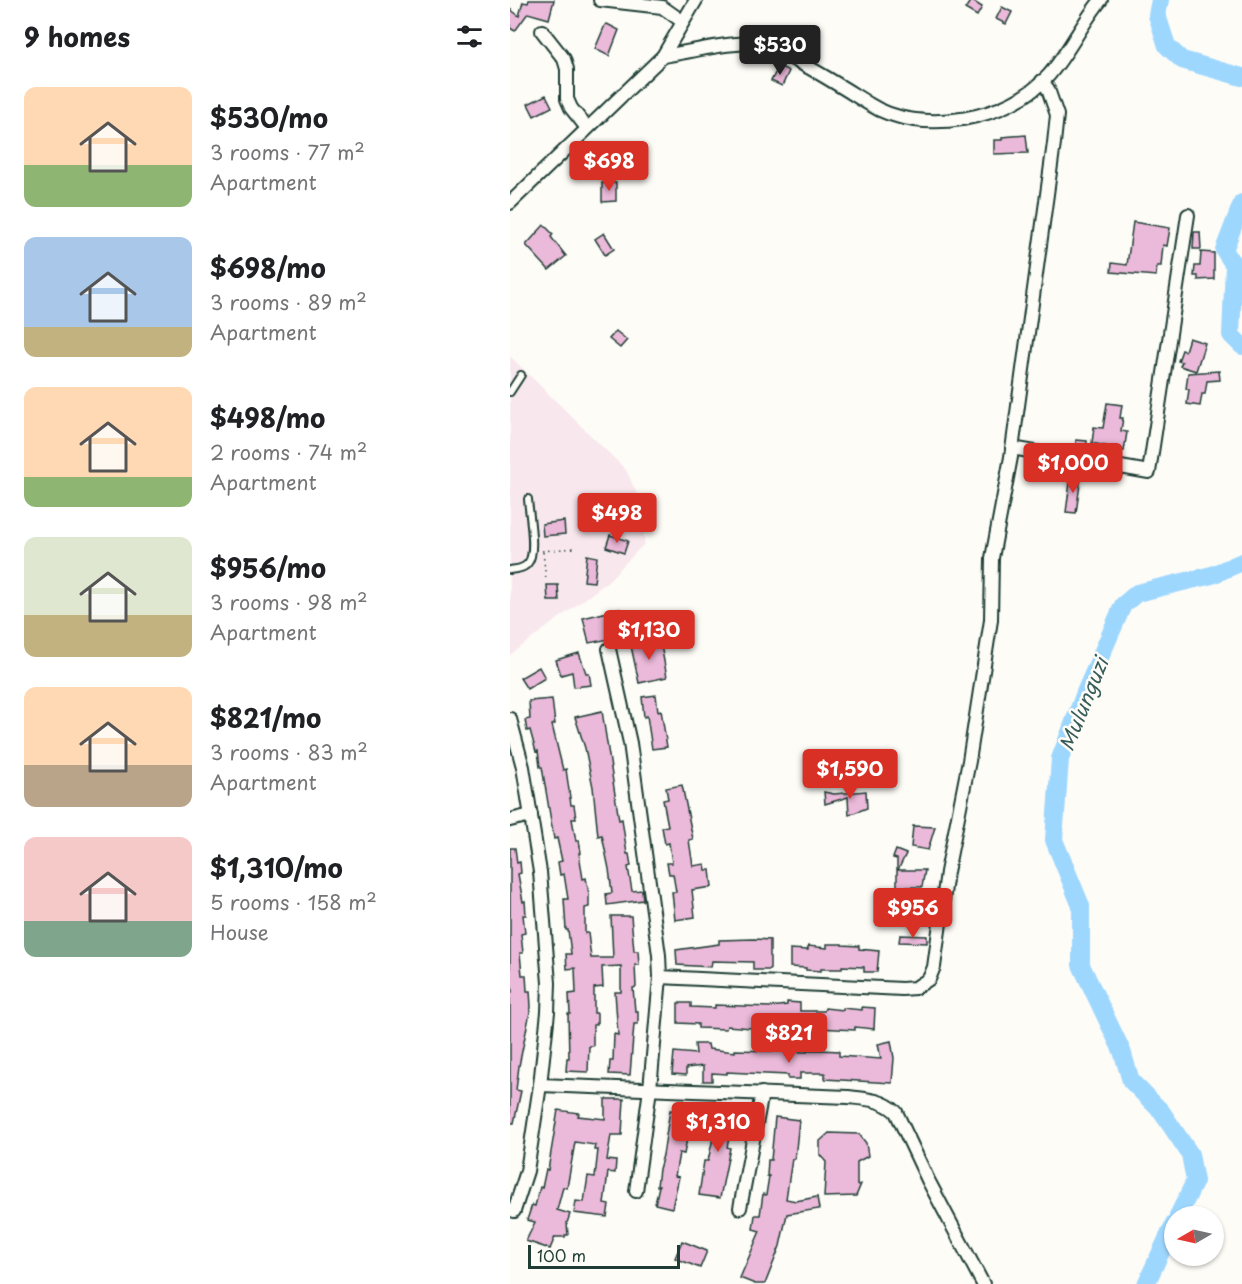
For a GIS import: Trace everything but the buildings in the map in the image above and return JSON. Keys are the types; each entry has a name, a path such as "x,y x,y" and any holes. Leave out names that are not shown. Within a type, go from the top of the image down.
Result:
{"street":[{"path":"600,0 662,8 682,21"},
{"path":"510,203 663,56 696,0"},
{"path":"663,56 737,45 766,45 817,70 872,106 903,118 935,122 993,112 1028,93 1048,75 1101,0"},
{"path":"542,31 564,59 567,69 567,99 571,108 587,128"},
{"path":"660,977 902,988 915,988 929,980 934,967 947,872 983,677 991,620 992,558 1012,448 1054,143 1057,115 1048,90 1042,81"},
{"path":"1012,448 1149,472 1188,215"},
{"path":"609,649 630,743 660,977 650,1089 636,1191"},
{"path":"510,719 523,767 531,815 544,914 549,983 540,1084 527,1171 514,1211"},
{"path":"510,820 531,815"},
{"path":"540,1084 848,1097 889,1105 896,1112 928,1180 983,1284"},
{"path":"740,1208 762,1093"}],"lane":[{"path":"510,392 521,375"},
{"path":"510,570 524,567 531,559 532,543 528,500"}],"path":[{"path":"546,580 543,551 575,548"}],"shaded area":[{"path":"510,356 626,470 644,509 644,544 606,583 510,655"}],"waterway":[{"name":"Mulunguzi","path":"1160,0 1157,15 1167,46 1182,60 1242,77"},
{"name":"Mulunguzi","path":"1242,203 1224,250 1234,265 1231,335 1242,346"},
{"name":"Mulunguzi","path":"1183,1206 1195,1181 1190,1154 1161,1111 1131,1081 1122,1051 1081,965 1081,906 1054,840 1060,759 1086,690 1123,605 1137,593 1212,575 1242,562"},
{"name":"Mulunguzi","path":"1146,1284 1164,1245"}]}
